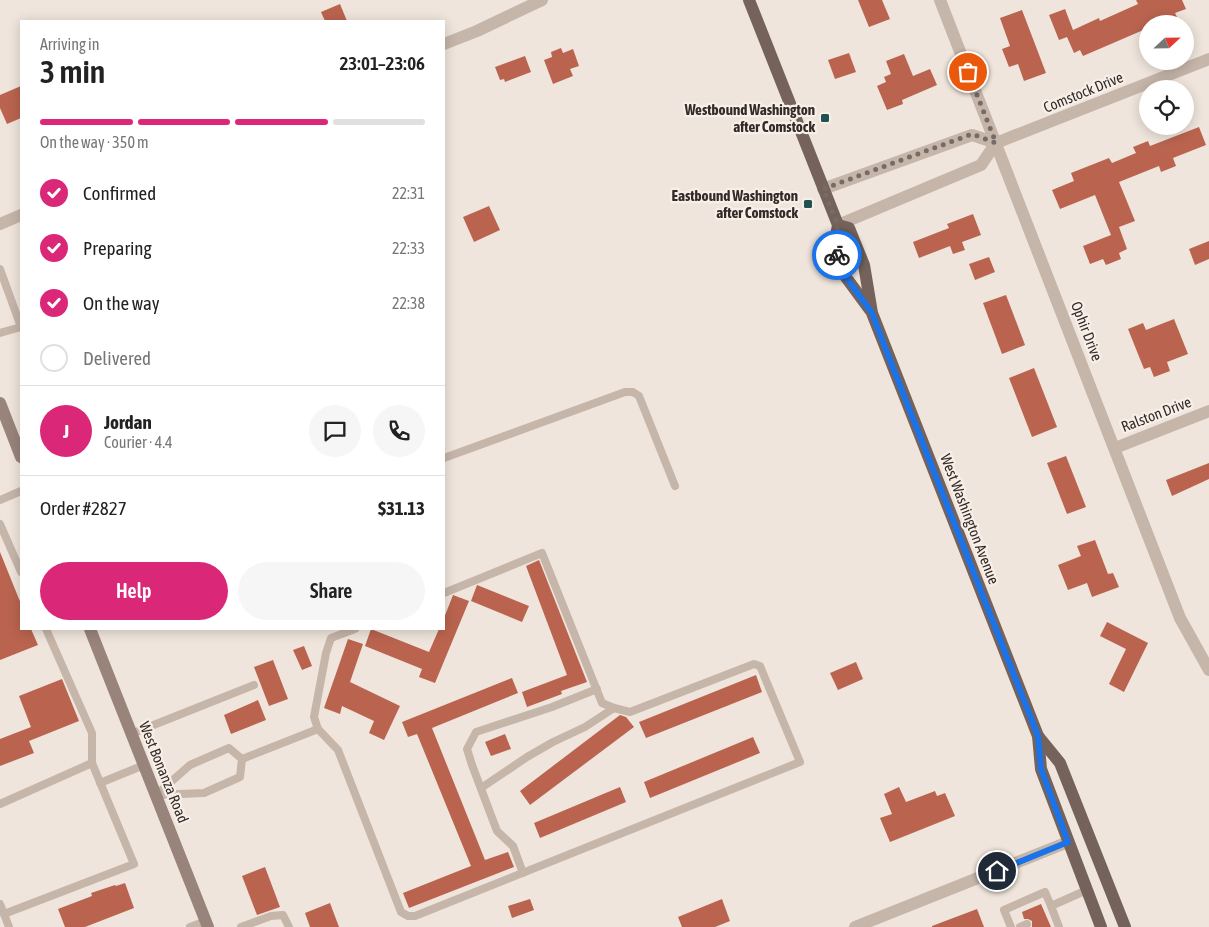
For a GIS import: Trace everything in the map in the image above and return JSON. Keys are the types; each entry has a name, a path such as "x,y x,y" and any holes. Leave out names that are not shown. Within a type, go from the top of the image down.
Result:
{"main road":[{"name":"West Washington Avenue","path":"749,0 838,225 834,246 845,276 872,313"},
{"name":"West Washington Avenue","path":"838,225 849,228 864,265 872,313 1038,736 1041,769 1101,927"},
{"path":"0,403 20,454"},
{"name":"West Bonanza Road","path":"90,630 207,924"},
{"name":"West Washington Avenue","path":"1038,736 1060,763 1125,927"}],"street":[{"path":"445,44 477,31 542,0"},
{"name":"Ophir Drive","path":"940,0 1180,618 1209,670"},
{"name":"Comstock Drive","path":"996,143 1209,59"},
{"path":"823,189 972,134 996,143 981,164 838,225"},
{"path":"0,224 20,215"},
{"name":"Ralston Drive","path":"1115,448 1209,411"},
{"path":"856,927 1068,842"}],"lane":[{"path":"0,269 20,324"},
{"path":"0,333 20,327"},
{"path":"445,458 625,392 633,392 640,396 675,486"},
{"path":"0,500 20,491"},
{"path":"0,524 20,570"},
{"path":"352,630 331,638 326,654 314,717 318,728 338,750 401,912 408,916 415,916 800,762 760,666 754,664 630,712 602,703 542,553 445,593"},
{"path":"4,914 134,864 92,763 92,733 46,630"},
{"path":"132,734 254,685"},
{"path":"523,873 514,846 497,830 468,749 476,732 552,707 597,689"},
{"path":"481,788 527,758 585,727 614,708"},
{"path":"242,759 318,728"},
{"path":"156,795 190,765 216,753 229,748 242,759"},
{"path":"156,795 204,793 240,777 242,759"},
{"path":"0,804 92,763"},
{"path":"100,783 144,765"},
{"path":"1050,912 1087,890"},
{"path":"1011,927 1004,910 1045,892 1050,912 1059,927"},
{"path":"0,904 9,927"},
{"path":"241,927 272,916 283,915 289,927"},
{"path":"190,927 207,924"}],"building":[{"path":"858,0 882,0 890,19 869,27"},
{"path":"1136,0 1182,0 1186,9 1175,13 1176,15 1139,15 1139,32 1083,56 1080,50 1074,53 1067,37 1059,40 1049,15 1065,9 1073,30 1099,18 1100,21 1138,4"},
{"path":"340,4 347,20 325,20 321,12"},
{"path":"1022,10 1046,73 1024,81 1018,64 1009,67 1002,49 1010,46 1000,18"},
{"path":"561,48 563,53 573,49 579,66 570,69 573,76 553,84 544,60 552,57 551,52"},
{"path":"849,53 856,72 835,79 828,60"},
{"path":"904,54 913,76 930,69 937,85 902,100 903,104 887,110 877,86 886,82 884,77 891,74 886,61"},
{"path":"525,56 531,72 505,82 504,79 500,80 495,67"},
{"path":"20,86 20,118 7,124 0,108 0,95"},
{"path":"1199,127 1206,145 1173,158 1176,166 1161,172 1159,166 1119,182 1135,221 1119,227 1127,249 1119,253 1121,259 1106,265 1103,259 1090,264 1083,246 1111,235 1095,195 1060,209 1052,190 1074,181 1071,173 1109,158 1112,163 1136,153 1133,147 1148,141 1150,146 1178,135 1194,135 1194,129"},
{"path":"489,206 500,230 474,242 463,217"},
{"path":"973,214 981,235 962,242 965,250 953,254 950,246 919,258 913,242 949,228 947,224"},
{"path":"1209,241 1209,259 1195,265 1189,249"},
{"path":"989,257 995,272 975,280 969,264"},
{"path":"1006,295 1025,345 1002,354 983,303"},
{"path":"1174,319 1188,354 1167,362 1170,371 1154,377 1150,367 1144,369 1128,329 1143,323 1146,330"},
{"path":"1034,368 1057,427 1032,437 1009,378"},
{"path":"1066,456 1086,507 1067,514 1047,463"},
{"path":"1209,463 1209,479 1172,496 1166,480"},
{"path":"1095,540 1108,574 1113,573 1119,587 1092,597 1087,583 1068,590 1058,565 1081,556 1077,546"},
{"path":"0,552 20,602 20,630 31,630 38,645 0,660"},
{"path":"539,560 587,682 561,691 562,694 527,707 522,692 567,675 526,566"},
{"path":"477,585 529,606 522,622 471,601"},
{"path":"453,595 469,601 435,683 419,677 422,669 365,646 371,630 374,630 429,652 439,630 445,630 445,615"},
{"path":"1107,622 1148,643 1124,692 1109,684 1126,649 1100,636"},
{"path":"348,639 363,644 350,682 400,706 384,740 369,733 374,721 342,706 340,714 324,708"},
{"path":"304,646 312,666 302,670 293,650"},
{"path":"273,660 288,699 269,706 254,667"},
{"path":"856,662 863,679 838,690 830,673"},
{"path":"756,675 762,692 646,738 639,722"},
{"path":"512,678 518,693 432,728 485,860 508,852 514,867 409,908 403,893 471,866 417,734 408,737 402,722"},
{"path":"62,679 79,721 29,741 34,753 0,766 0,739 31,727 19,696"},
{"path":"258,700 266,720 231,734 224,715"},
{"path":"620,715 626,717 634,727 530,805 520,791"},
{"path":"505,734 511,749 491,756 485,742"},
{"path":"753,737 760,753 650,798 644,782"},
{"path":"620,787 626,802 540,838 534,823"},
{"path":"899,787 906,802 935,791 937,796 945,793 955,816 890,842 880,818 892,814 884,794"},
{"path":"265,867 280,907 257,915 242,876"},
{"path":"125,883 134,908 85,927 65,927 58,909 92,896 91,893"},
{"path":"530,899 534,910 512,918 508,906"},
{"path":"722,899 730,921 715,927 682,927 678,917"},
{"path":"330,903 339,927 310,927 305,913"},
{"path":"1041,904 1051,927 1032,927 1032,921 1024,919 1022,912"},
{"path":"977,909 984,927 932,927 932,926"}],"way so far":[{"path":"837,255 834,246 838,225 823,189 972,134 996,143 968,72"}],"place":[{"name":"Westbound Washington after Comstock","path":"825,118"},
{"name":"Eastbound Washington after Comstock","path":"808,204"}],"route":[{"path":"837,255 845,276 872,313 1038,736 1041,769 1068,842 997,871"}]}
